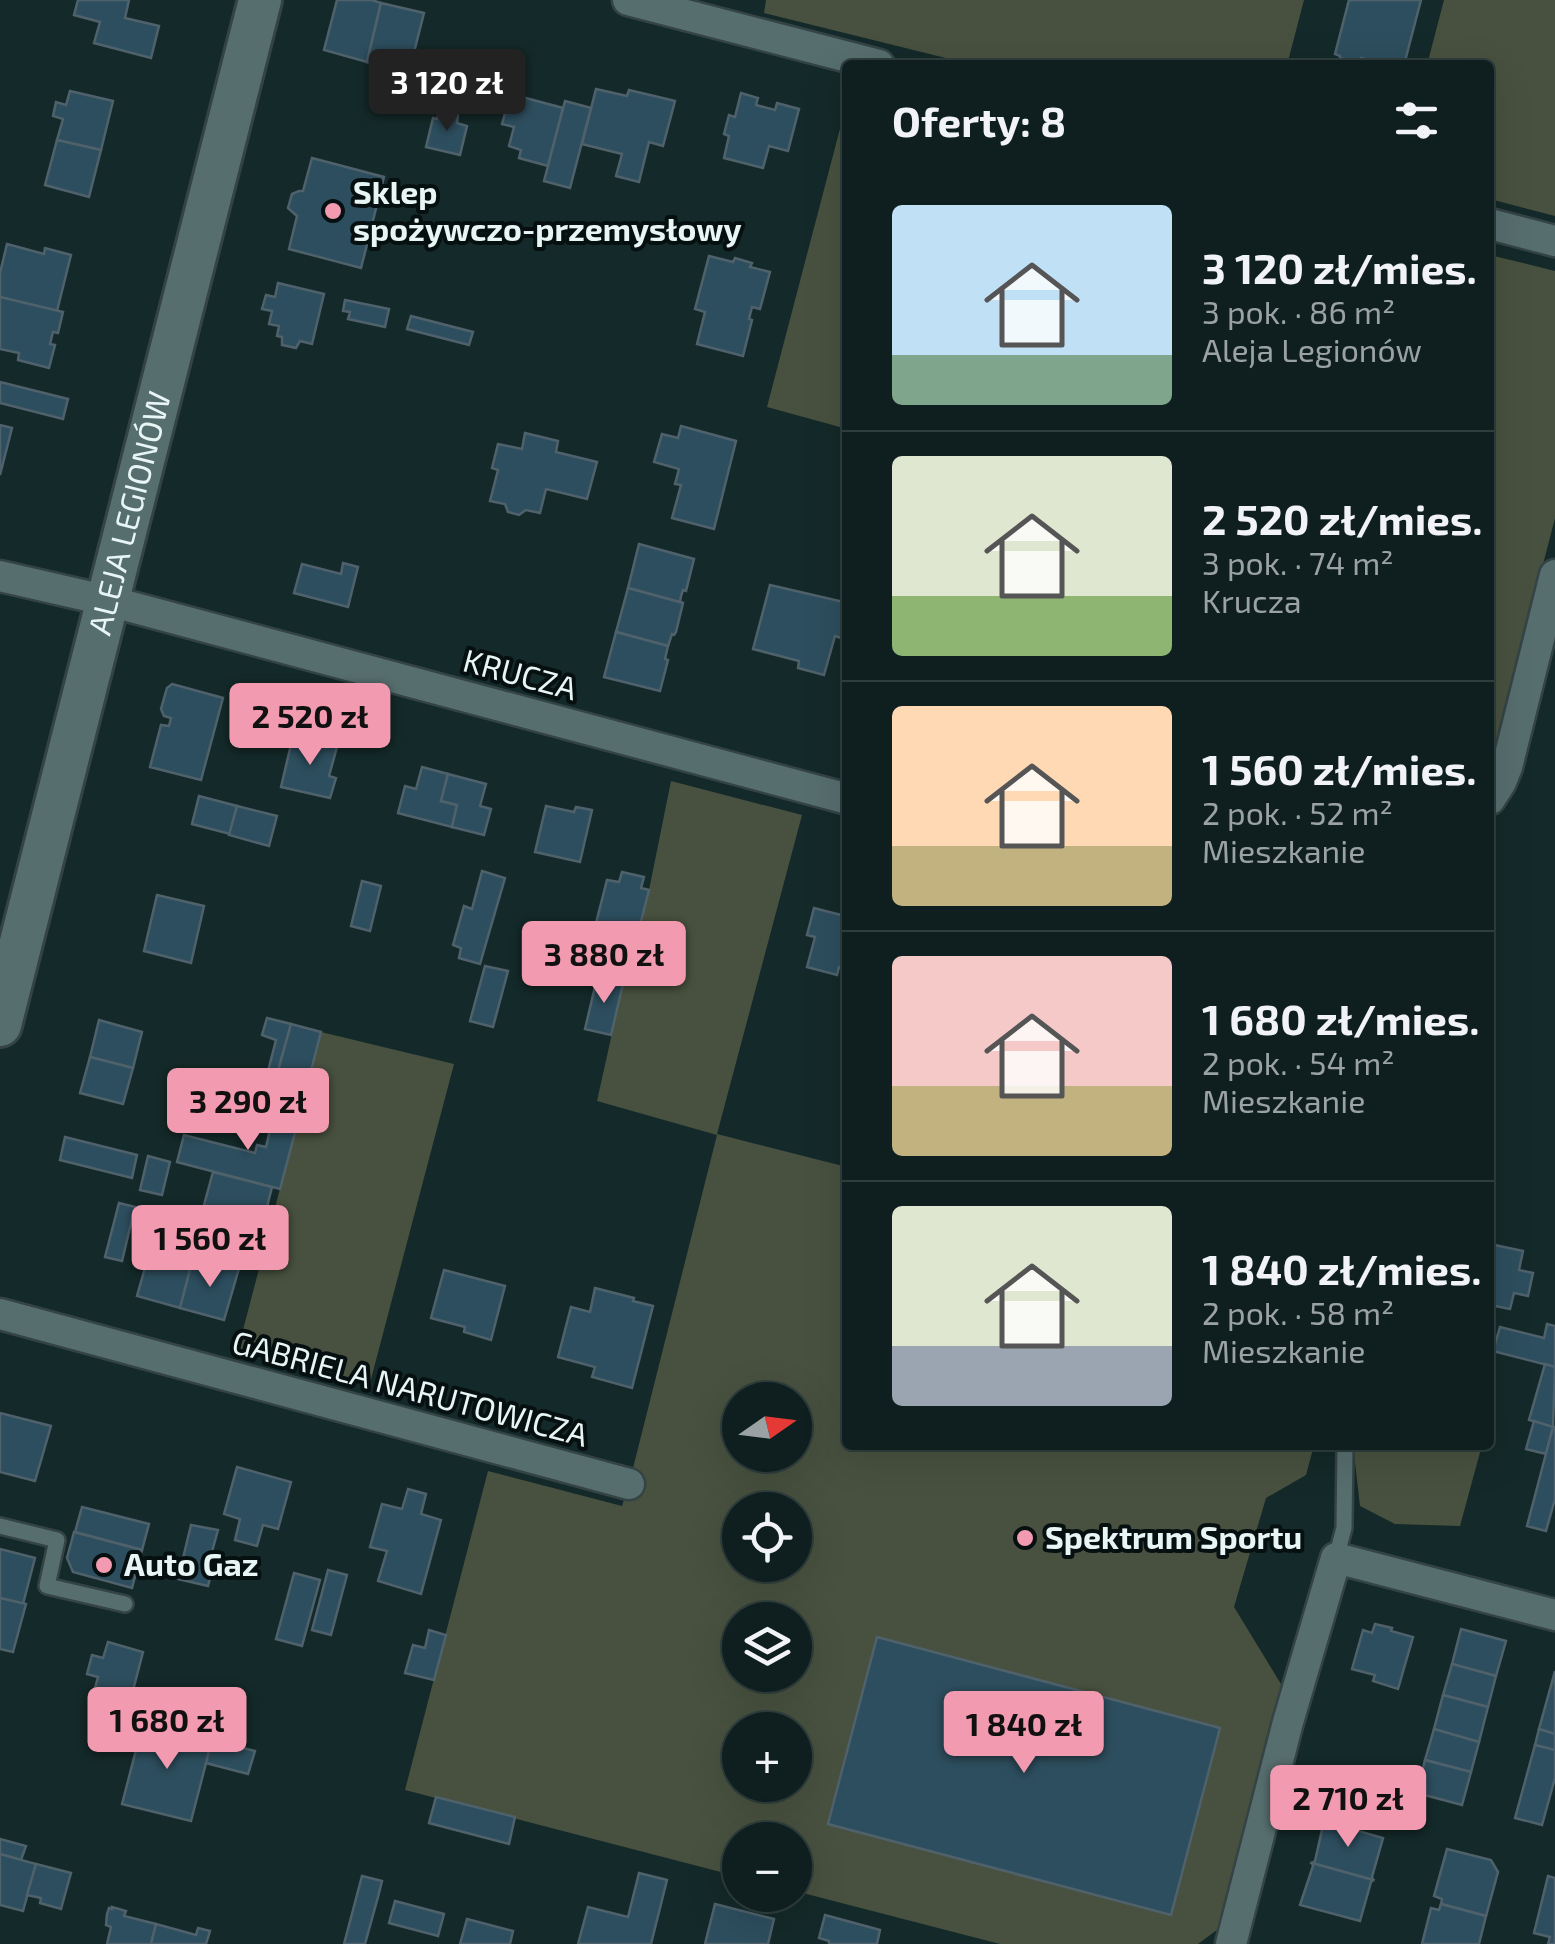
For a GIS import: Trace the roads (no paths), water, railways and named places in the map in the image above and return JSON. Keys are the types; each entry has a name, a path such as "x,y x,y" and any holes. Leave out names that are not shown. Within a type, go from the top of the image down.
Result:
{"street":[{"name":"ALEJA LEGIONÓW","path":"0,1025 260,0"},
{"path":"628,0 860,60"},
{"path":"1494,225 1555,241"},
{"path":"1494,793 1502,782 1544,668 1555,575"},
{"name":"KRUCZA","path":"0,576 842,797"},
{"name":"GABRIELA NARUTOWICZA","path":"0,1314 628,1484"},
{"path":"1231,1944 1288,1722 1336,1558 1555,1615"}],"lane":[{"path":"1336,1558 1344,1528 1345,1450"},
{"path":"0,1526 58,1540 47,1586 125,1604"}],"place":[{"name":"Sklep spożywczo-przemysłowy","path":"333,211"},
{"name":"Spektrum Sportu","path":"1025,1538"},
{"name":"Auto Gaz","path":"104,1565"}]}
